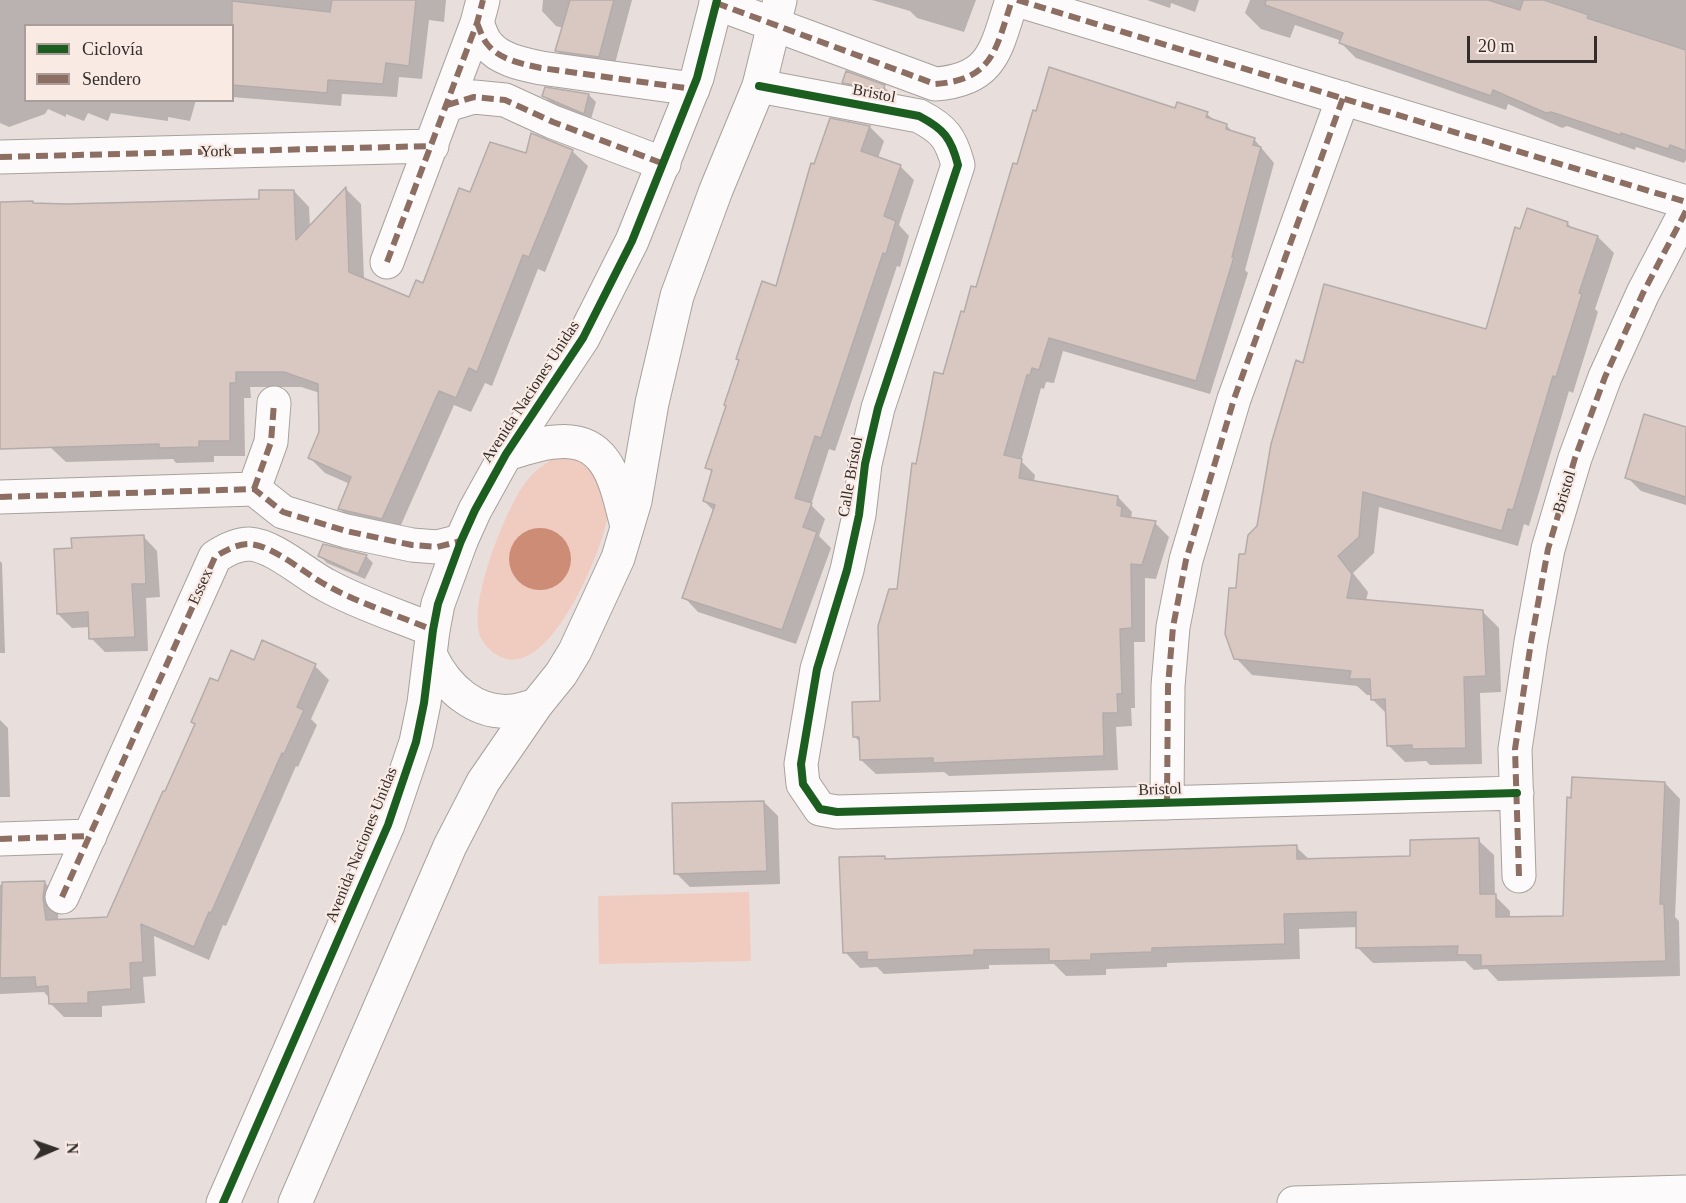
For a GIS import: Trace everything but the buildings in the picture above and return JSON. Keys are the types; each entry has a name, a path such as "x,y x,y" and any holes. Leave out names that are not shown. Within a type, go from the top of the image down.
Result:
{"street":[{"name":"Bristol","path":"716,1 778,12 935,84 956,82 976,74 995,52 1012,0"},
{"path":"1017,0 1686,202"},
{"name":"Avenida Naciones Unidas","path":"223,1203 388,825 416,742 438,604 461,541 475,510 506,454 583,338 632,241 693,89 709,38 716,1"},
{"path":"480,12 488,46 502,56 519,63 540,68 693,89"},
{"path":"387,262 480,12"},
{"path":"295,1203 450,846 483,782 575,651 618,558 634,501 652,403 677,296 716,190 759,86 778,12"},
{"name":"Bristol","path":"759,86 919,116 938,126 954,147 958,165"},
{"path":"447,105 474,97 506,100 553,122 664,164"},
{"name":"Bristol","path":"1167,803 1168,686 1173,627 1186,560 1234,399 1342,98"},
{"name":"York","path":"0,157 432,146"},
{"name":"Calle Brístol","path":"811,797 803,784 801,764 817,669 848,570 859,515 865,464 878,408 958,165"},
{"name":"Bristol","path":"1519,876 1515,749 1548,549 1575,458 1605,377 1643,293 1686,211"},
{"path":"254,489 271,442 274,403"},
{"path":"506,454 555,441 581,443 601,455 615,483 627,528"},
{"path":"0,497 254,489 282,512 346,531 437,547 461,541"},
{"name":"Essex","path":"62,897 215,557 227,549 248,544 260,547 282,557 326,586 432,643"},
{"path":"432,643 436,668 467,701 489,710 513,711 536,705"},
{"name":"Bristol","path":"811,797 820,809 837,812 1517,793"},
{"path":"0,839 90,836"},
{"path":"1294,1203 1686,1191"}],"shaded area":[{"path":"563,455 587,459 610,497 606,524 583,585 556,630 540,647 524,658 507,659 487,647 482,640 478,626 478,608 488,564 505,520 521,489 539,468"},
{"path":"534,528 546,528 562,537 569,547 571,559 569,571 562,581 546,590 534,590 523,585 514,576 509,565 509,553 514,542 523,533"},
{"path":"749,892 751,961 599,964 598,896"}],"marked path":[{"path":"387,262 477,23 483,0"},
{"path":"716,3 935,84 970,76 981,68 996,47 1012,0"},
{"path":"1017,0 1686,202"},
{"path":"477,23 493,50 519,63 693,89"},
{"path":"447,105 474,97 505,100 553,122 664,164"},
{"path":"1167,803 1168,686 1173,627 1186,560 1234,399 1343,98"},
{"path":"0,157 432,146"},
{"path":"1519,876 1515,749 1548,549 1575,458 1605,377 1643,293 1686,211"},
{"path":"254,489 271,442 274,403"},
{"path":"0,497 254,489 283,512 346,531 412,545 437,547 461,541"},
{"path":"62,897 215,557 240,545 249,544 268,549 338,592 433,630"},
{"path":"0,839 90,836"}],"cycle path":[{"path":"223,1203 388,825 416,742 438,604 461,541 475,510 506,454 583,338 632,241 697,78 717,0"},
{"path":"759,86 919,116 935,125 945,135 958,165 878,408 865,464 859,515 847,570 817,669 801,764 803,784 820,809 837,812 1517,793"}]}
